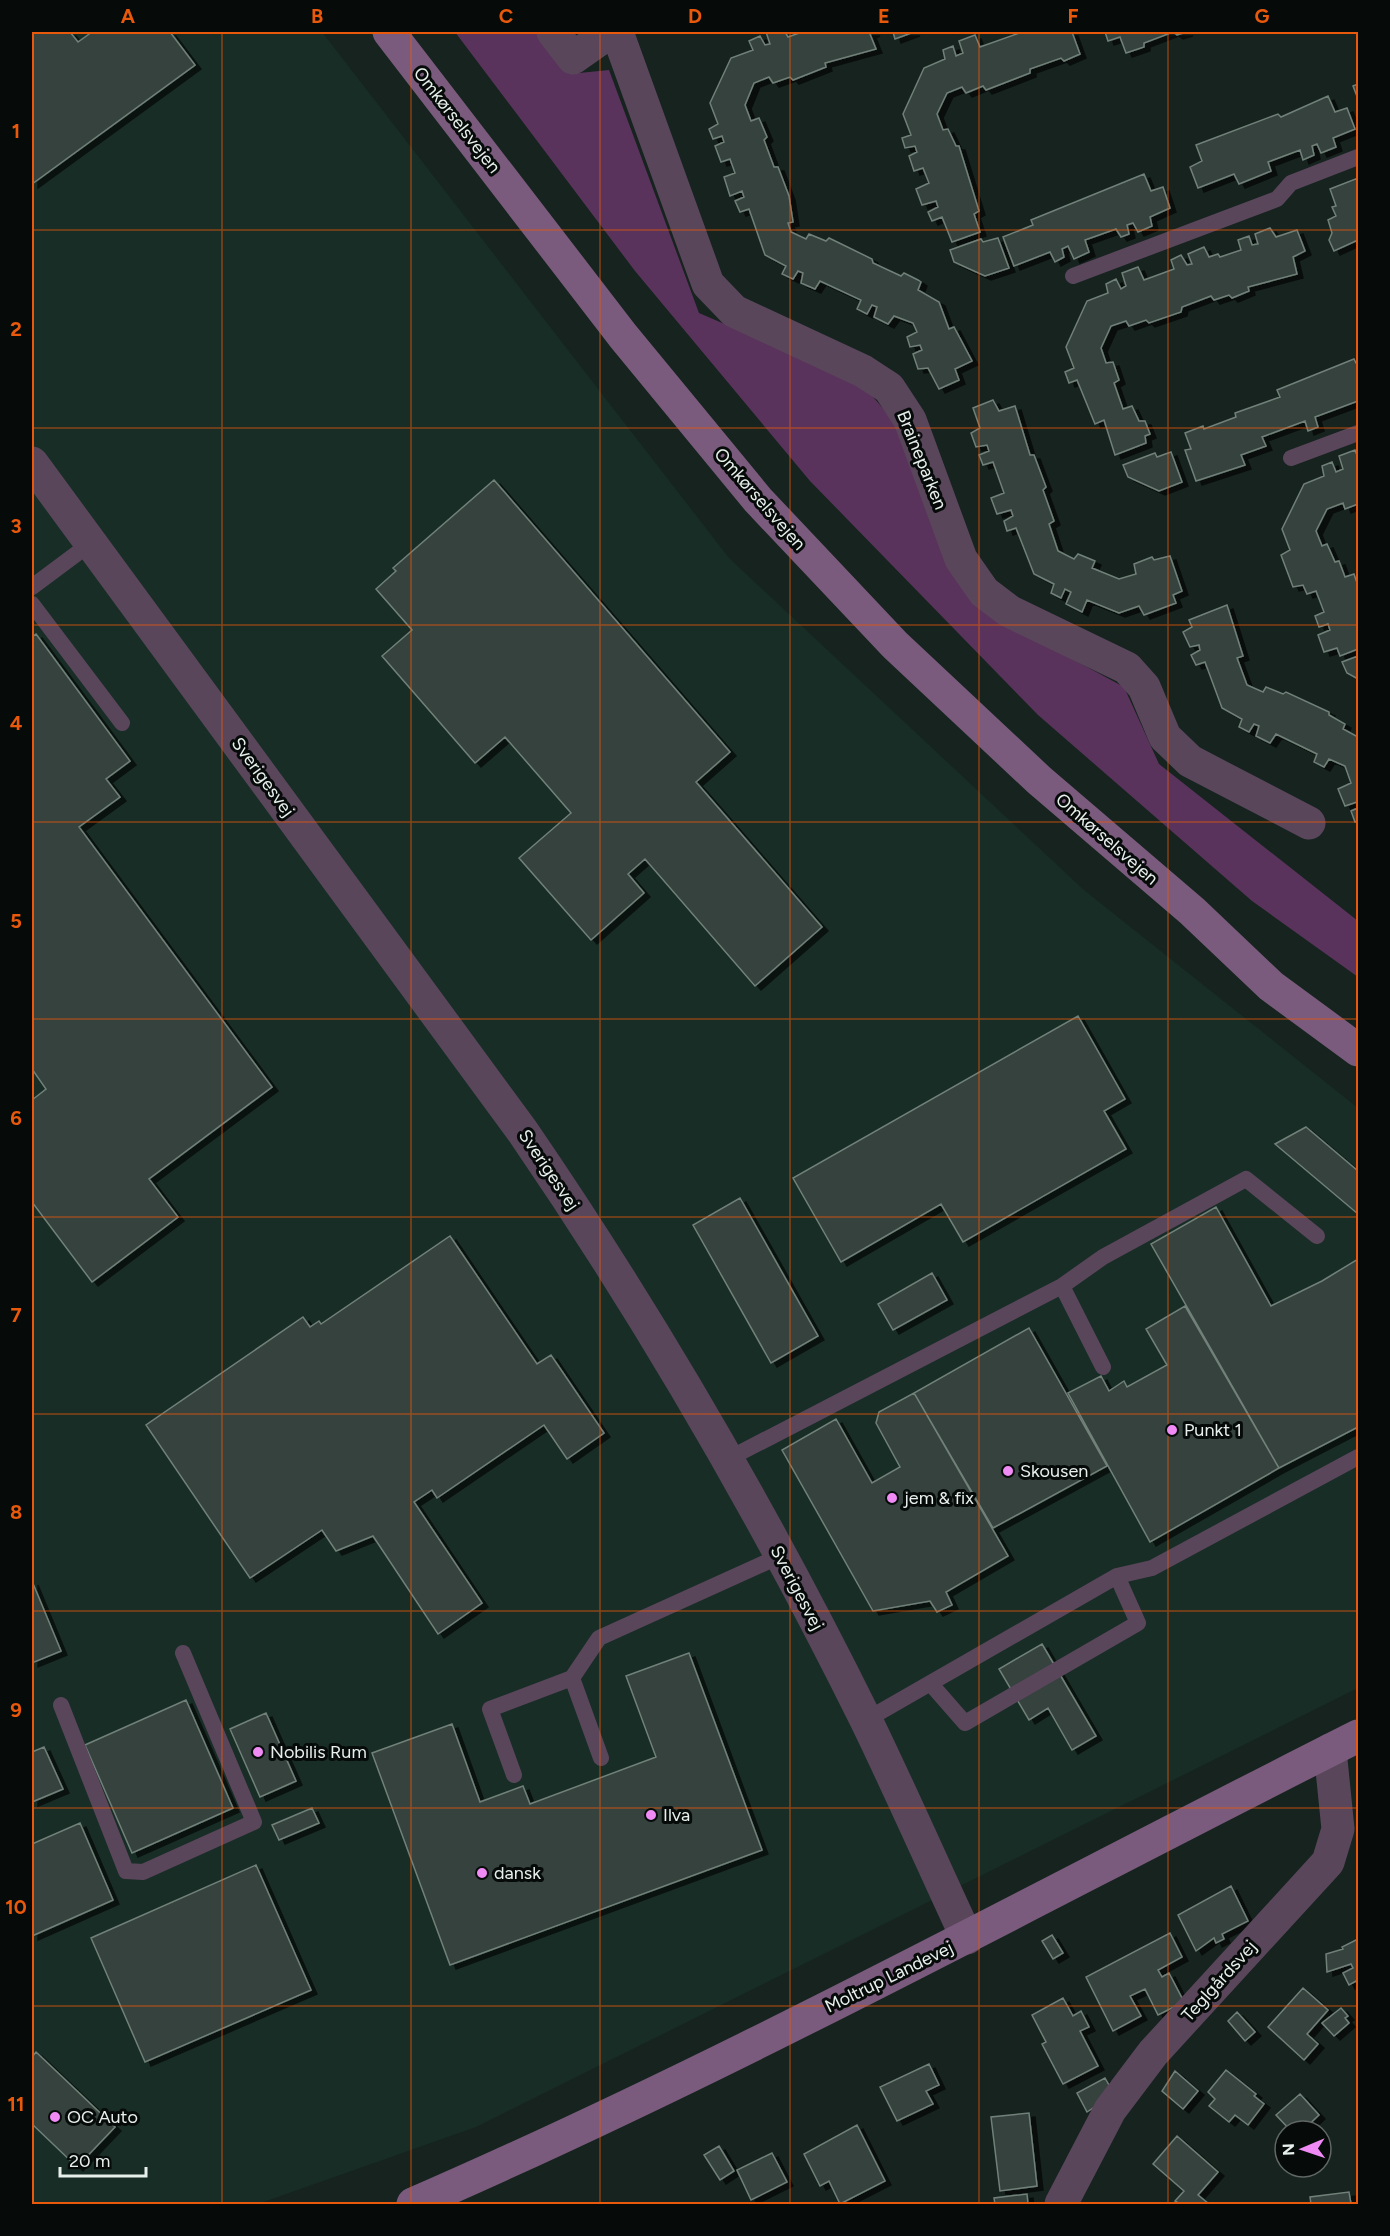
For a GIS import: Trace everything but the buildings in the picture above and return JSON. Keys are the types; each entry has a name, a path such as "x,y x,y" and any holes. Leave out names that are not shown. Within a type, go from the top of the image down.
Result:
{"main road":[{"name":"Omkørselsvejen","path":"389,32 623,336 758,500 895,645 1039,780 1192,911 1271,986 1359,1050"},
{"name":"Omkørselsvejen","path":"1192,911 1359,1024"},
{"name":"Moltrup Landevej","path":"413,2205 520,2157 967,1938 1344,1743"}],"street":[{"path":"552,32 573,58 610,32"},
{"name":"Braineparken","path":"617,32 708,284 734,311 863,371 889,388 910,420 961,559 984,592 1009,611 1127,668 1144,687 1165,737 1190,761 1309,823"},
{"name":"Sverigesvej","path":"32,463 523,1131 658,1337 728,1459 866,1720 967,1938"},
{"name":"Teglgårdsvej","path":"1061,2205 1110,2110 1153,2053 1328,1862 1338,1829 1344,1743"}],"lane":[{"path":"1073,276 1277,199 1291,183 1359,157"},
{"path":"1291,458 1359,433"},
{"path":"32,587 91,543"},
{"path":"32,604 122,723"},
{"path":"728,1459 1062,1286 1103,1257 1246,1179 1317,1236"},
{"path":"1062,1286 1103,1367"},
{"path":"866,1720 1117,1576 1152,1568 1359,1457"},
{"path":"514,1775 490,1709 572,1678 599,1638 780,1556"},
{"path":"930,1683 965,1723 1138,1623 1117,1576"},
{"path":"61,1705 126,1871 143,1872 254,1822 183,1653"},
{"path":"572,1678 601,1758"}],"shaded area":[{"path":"32,32 322,32 729,558 1084,890 1358,1108 1358,1688 476,2127 258,2204 32,2204"},
{"path":"455,32 536,32 569,74 609,70 699,313 861,383 893,420 995,617 1124,687 1159,764 1358,921 1358,977 1252,901 1038,715 810,481 635,271"}],"place":[{"name":"Punkt 1","path":"1172,1430"},
{"name":"Skousen","path":"1008,1471"},
{"name":"jem & fix","path":"892,1498"},
{"name":"Nobilis Rum","path":"258,1752"},
{"name":"Ilva","path":"651,1815"},
{"name":"dansk","path":"482,1873"},
{"name":"OC Auto","path":"55,2117"}]}
